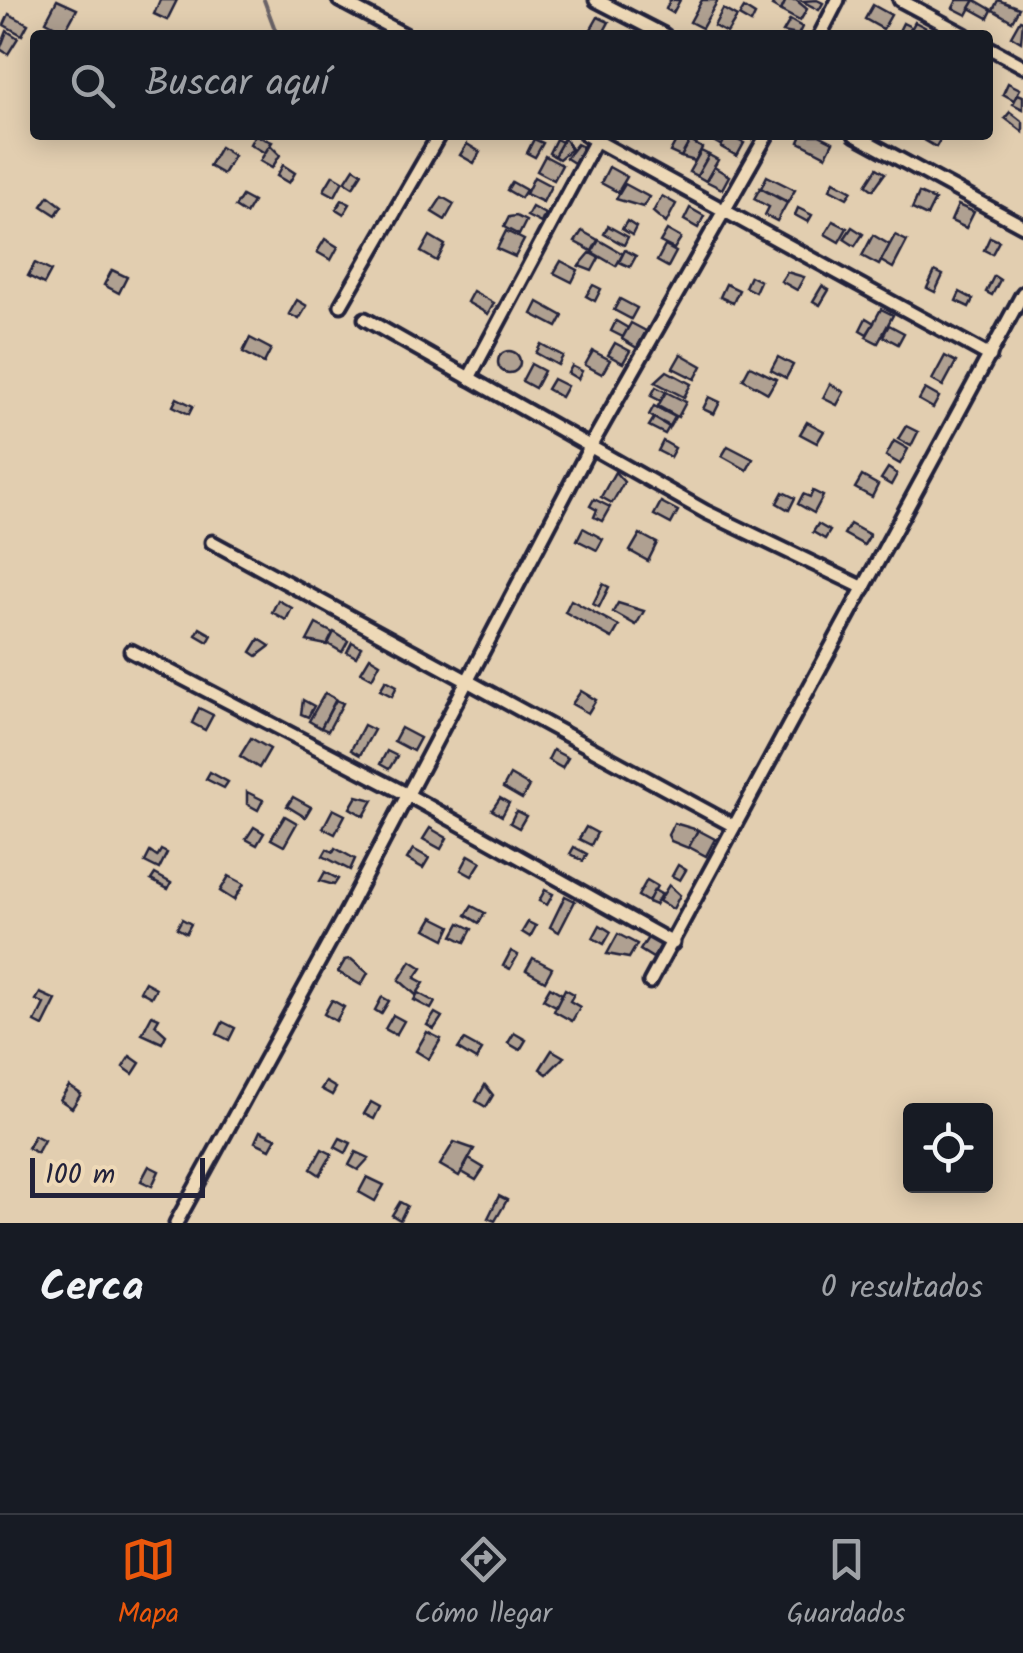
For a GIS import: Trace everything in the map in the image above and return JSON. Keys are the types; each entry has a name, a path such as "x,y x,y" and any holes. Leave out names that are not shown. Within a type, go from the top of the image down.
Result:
{"street":[{"path":"339,0 395,30"},
{"path":"596,0 654,30"},
{"path":"823,30 838,0"},
{"path":"900,0 957,30"},
{"path":"993,50 1023,66"},
{"path":"341,305 435,140"},
{"path":"469,378 590,140"},
{"path":"595,140 990,356"},
{"path":"176,1223 469,682 590,448 764,140"},
{"path":"864,140 1023,226"},
{"path":"650,982 1023,293"},
{"path":"364,319 706,512 864,588"},
{"path":"212,542 734,826"},
{"path":"131,650 408,795 673,943"}],"building":[{"path":"57,0 77,9 66,30 46,21"},
{"path":"160,0 177,0 167,20 154,14"},
{"path":"670,0 680,0 673,13 666,9"},
{"path":"702,0 718,0 702,28 690,22"},
{"path":"775,0 786,0 781,11 772,6"},
{"path":"786,0 796,0 807,9 800,21 781,11"},
{"path":"957,0 975,0 967,15 953,8"},
{"path":"975,0 992,10 988,18 970,8"},
{"path":"998,0 1019,8 1012,21 993,10"},
{"path":"802,1 823,3 819,10"},
{"path":"873,5 891,15 883,29 865,19"},
{"path":"744,8 755,15 751,23 739,16"},
{"path":"723,9 737,17 729,30 714,26"},
{"path":"9,14 28,24 22,35 4,25"},
{"path":"598,17 609,22 605,30 591,30"},
{"path":"790,20 802,27 800,30 784,30"},
{"path":"1023,21 1021,42 1011,36"},
{"path":"915,22 930,30 911,30"},
{"path":"7,31 18,38 8,54 0,49"},
{"path":"1008,83 1020,89 1014,100 1003,94"},
{"path":"1018,94 1023,96 1023,109 1013,104"},
{"path":"1010,112 1023,122 1023,132 1005,118"},
{"path":"252,140 272,142 265,153 250,144"},
{"path":"534,140 543,143 535,157 527,153"},
{"path":"556,140 562,142 554,156 549,153"},
{"path":"565,140 571,149 559,159 554,156"},
{"path":"676,140 691,140 681,157 670,152"},
{"path":"724,140 744,143 737,156 721,147"},
{"path":"829,140 833,142 826,156 799,142"},
{"path":"690,141 702,148 695,161 681,157"},
{"path":"467,144 480,152 474,163 460,155"},
{"path":"577,144 583,147 574,163 566,158"},
{"path":"270,145 280,155 272,168 260,161"},
{"path":"220,147 234,156 223,174 209,166"},
{"path":"701,151 709,155 697,176 689,172"},
{"path":"709,155 718,160 706,181 697,176"},
{"path":"545,156 562,165 554,180 537,171"},
{"path":"283,165 295,173 289,183 277,176"},
{"path":"609,167 627,177 618,192 601,183"},
{"path":"714,167 729,176 722,189 706,181"},
{"path":"354,168 362,173 353,187 345,182"},
{"path":"877,168 885,173 873,190 866,185"},
{"path":"333,175 343,181 335,196 324,190"},
{"path":"767,176 795,190 788,202 761,188"},
{"path":"534,177 551,186 543,202 526,194"},
{"path":"834,181 852,191 847,198 830,189"},
{"path":"512,182 526,190 521,198 507,190"},
{"path":"625,184 649,197 643,207 616,199"},
{"path":"760,188 787,203 777,221 765,215 769,207 754,199"},
{"path":"919,193 935,200 927,216 912,209"},
{"path":"49,196 62,206 56,215 42,206"},
{"path":"242,196 253,202 246,214 235,207"},
{"path":"662,196 676,204 666,223 653,212"},
{"path":"442,197 454,204 445,220 432,212"},
{"path":"342,200 350,204 344,214 336,209"},
{"path":"958,205 974,212 966,228 951,221"},
{"path":"532,207 545,214 541,223 527,216"},
{"path":"690,208 704,216 698,228 684,220"},
{"path":"798,208 812,215 808,222 795,215"},
{"path":"509,217 526,221 519,235 504,227"},
{"path":"627,221 636,227 632,235 622,229"},
{"path":"833,221 847,228 839,242 825,234"},
{"path":"608,226 628,237 624,245 604,234"},
{"path":"852,227 863,234 855,246 844,239"},
{"path":"667,230 681,238 674,249 660,242"},
{"path":"506,231 524,240 515,257 497,249"},
{"path":"582,231 598,240 592,251 575,242"},
{"path":"873,235 890,245 879,265 862,256"},
{"path":"895,235 907,241 893,268 881,261"},
{"path":"430,236 445,245 437,261 421,252"},
{"path":"990,237 999,241 992,254 984,250"},
{"path":"325,239 338,247 331,260 317,252"},
{"path":"599,240 623,254 616,266 592,252"},
{"path":"665,246 676,252 668,267 657,261"},
{"path":"625,250 636,256 630,267 619,262"},
{"path":"590,253 599,258 592,271 579,266"},
{"path":"561,261 578,270 572,282 554,273"},
{"path":"35,263 51,271 44,284 28,276"},
{"path":"112,270 127,277 119,293 104,285"},
{"path":"935,271 943,275 935,292 927,288"},
{"path":"787,272 804,277 797,290 781,281"},
{"path":"750,276 760,281 755,292 745,287"},
{"path":"994,276 1000,280 992,295 986,292"},
{"path":"726,284 739,290 733,303 720,297"},
{"path":"593,285 601,289 595,301 586,296"},
{"path":"822,286 829,290 820,305 813,301"},
{"path":"473,291 494,303 488,314 467,302"},
{"path":"960,292 973,299 969,307 956,301"},
{"path":"620,299 637,308 631,319 614,310"},
{"path":"297,300 307,306 299,319 289,314"},
{"path":"538,302 563,316 557,327 532,314"},
{"path":"881,309 893,315 878,343 866,337"},
{"path":"866,318 874,323 867,334 860,330"},
{"path":"616,321 628,328 623,337 611,331"},
{"path":"631,323 646,331 637,348 622,339"},
{"path":"889,325 904,333 898,344 883,336"},
{"path":"250,338 271,349 264,363 243,352"},
{"path":"615,343 630,351 623,363 608,355"},
{"path":"541,344 563,356 558,365 536,353"},
{"path":"509,351 517,354 517,370 509,373 501,370 498,362 501,354"},
{"path":"593,351 610,360 602,374 585,365"},
{"path":"681,354 702,366 695,379 673,368"},
{"path":"945,356 956,362 943,386 932,380"},
{"path":"778,357 793,365 786,378 771,370"},
{"path":"531,364 544,371 535,388 522,381"},
{"path":"572,366 582,371 578,379 568,373"},
{"path":"750,366 776,379 768,393 743,379"},
{"path":"667,371 691,384 684,397 655,382"},
{"path":"553,379 567,386 561,397 547,389"},
{"path":"830,384 844,392 837,405 823,398"},
{"path":"656,387 666,392 661,401 651,396"},
{"path":"925,389 939,397 933,408 919,400"},
{"path":"666,392 686,402 678,417 658,406"},
{"path":"709,397 720,402 714,414 703,409"},
{"path":"177,398 193,406 189,414 173,406"},
{"path":"654,406 675,417 670,426 649,415"},
{"path":"654,418 669,427 665,434 649,426"},
{"path":"807,422 824,431 817,443 800,434"},
{"path":"906,426 918,432 911,446 898,439"},
{"path":"663,441 675,448 670,457 658,451"},
{"path":"894,441 908,449 900,464 886,456"},
{"path":"728,446 753,459 747,470 722,456"},
{"path":"888,468 897,474 891,485 881,479"},
{"path":"615,472 624,482 612,503 601,497"},
{"path":"862,476 878,485 872,497 855,488"},
{"path":"813,491 823,496 814,513 798,504 803,494 810,497"},
{"path":"783,492 795,498 789,510 777,503"},
{"path":"594,499 610,507 602,521 594,517 597,510 590,506"},
{"path":"661,502 678,511 671,524 654,515"},
{"path":"818,524 830,531 825,539 813,532"},
{"path":"850,524 870,535 864,545 844,534"},
{"path":"583,528 603,539 597,550 577,540"},
{"path":"640,534 657,543 648,561 630,551"},
{"path":"603,584 609,587 599,607 593,604"},
{"path":"278,600 292,608 286,620 272,612"},
{"path":"571,600 619,626 612,638 565,612"},
{"path":"618,603 644,611 636,625 613,612"},
{"path":"316,624 333,633 327,645 307,641"},
{"path":"200,628 212,635 208,642 196,635"},
{"path":"334,632 348,641 342,652 328,644"},
{"path":"259,639 270,646 257,656 251,652"},
{"path":"352,642 361,647 356,657 347,652"},
{"path":"370,657 380,663 372,678 361,672"},
{"path":"386,680 397,686 392,696 380,690"},
{"path":"581,691 596,700 588,713 572,704"},
{"path":"325,693 336,699 321,728 309,721"},
{"path":"303,700 314,706 308,717 301,714"},
{"path":"336,700 343,703 328,731 321,728"},
{"path":"199,708 213,715 205,730 192,723"},
{"path":"364,725 374,730 360,755 351,750"},
{"path":"401,728 420,738 413,751 394,741"},
{"path":"251,738 270,749 259,768 240,756"},
{"path":"553,750 568,758 562,768 548,760"},
{"path":"387,751 397,756 389,769 380,764"},
{"path":"210,772 228,782 224,788 206,779"},
{"path":"510,775 529,786 522,799 503,788"},
{"path":"247,792 263,800 258,810 247,804"},
{"path":"357,796 373,800 364,816 350,808"},
{"path":"293,797 311,807 305,817 287,806"},
{"path":"500,798 509,803 502,816 492,810"},
{"path":"333,809 345,815 335,834 323,828"},
{"path":"516,811 526,816 519,828 510,823"},
{"path":"285,816 297,823 284,846 271,839"},
{"path":"674,823 698,830 688,848 671,841 668,835"},
{"path":"254,827 264,833 257,845 246,839"},
{"path":"586,827 597,833 591,845 579,839"},
{"path":"430,828 447,838 441,849 423,839"},
{"path":"698,830 715,839 706,856 689,847"},
{"path":"574,847 587,854 583,861 570,854"},
{"path":"335,848 355,859 350,870 323,856 327,849 333,852"},
{"path":"413,849 429,858 423,868 407,859"},
{"path":"161,850 167,853 159,869 145,862 150,852 157,857"},
{"path":"469,855 481,862 472,876 461,870"},
{"path":"678,865 686,870 680,880 672,876"},
{"path":"325,872 338,879 334,885 320,881"},
{"path":"155,874 171,883 168,889 151,880"},
{"path":"229,876 244,884 234,900 220,891"},
{"path":"647,880 657,886 648,902 638,896"},
{"path":"669,885 680,895 673,909 659,901"},
{"path":"545,890 553,894 547,905 539,901"},
{"path":"654,890 661,894 655,905 648,902"},
{"path":"565,896 575,901 559,932 550,927"},
{"path":"472,906 485,913 479,923 466,915"},
{"path":"433,917 451,926 445,939 426,929"},
{"path":"182,919 191,924 186,933 177,928"},
{"path":"528,922 536,926 530,937 522,932"},
{"path":"460,923 472,929 465,942 453,936"},
{"path":"600,925 611,932 604,944 593,938"},
{"path":"618,934 637,944 629,958 607,954"},
{"path":"649,936 662,945 653,958 640,950"},
{"path":"511,951 518,955 510,969 503,966"},
{"path":"533,958 552,968 545,981 526,970"},
{"path":"351,959 368,973 361,985 338,972 345,960"},
{"path":"411,961 422,968 415,978 424,983 416,995 399,980"},
{"path":"145,982 156,988 151,997 140,991"},
{"path":"550,987 562,994 556,1006 543,999"},
{"path":"565,989 574,994 570,1001 580,1007 572,1021 554,1011"},
{"path":"40,993 56,1000 43,1026 35,1022 44,1004 36,1000"},
{"path":"418,993 435,1002 431,1009 414,1000"},
{"path":"382,997 389,1001 381,1014 375,1010"},
{"path":"332,1000 344,1007 336,1021 324,1014"},
{"path":"435,1013 442,1017 434,1029 427,1025"},
{"path":"152,1015 159,1018 155,1025 166,1035 162,1043 142,1034"},
{"path":"393,1015 404,1021 396,1035 385,1029"},
{"path":"223,1022 235,1028 229,1040 217,1034"},
{"path":"427,1032 441,1039 429,1059 416,1051"},
{"path":"514,1033 526,1040 520,1050 508,1043"},
{"path":"464,1040 482,1050 476,1060 458,1049"},
{"path":"552,1050 564,1057 547,1074 540,1069"},
{"path":"130,1056 140,1063 133,1074 123,1067"},
{"path":"326,1082 336,1088 332,1095 321,1089"},
{"path":"485,1085 493,1095 486,1107 476,1101"},
{"path":"69,1086 81,1094 72,1108 60,1100"},
{"path":"371,1102 380,1107 374,1119 364,1114"},
{"path":"260,1131 276,1138 270,1149 255,1142"},
{"path":"34,1135 44,1140 37,1153 28,1148"},
{"path":"340,1138 351,1143 346,1153 335,1147"},
{"path":"454,1142 474,1149 459,1176 440,1165"},
{"path":"322,1149 332,1154 320,1175 311,1169"},
{"path":"356,1152 369,1158 358,1170 349,1165"},
{"path":"469,1159 484,1168 476,1180 462,1172"},
{"path":"149,1166 159,1171 152,1186 141,1181"},
{"path":"367,1177 384,1185 375,1201 359,1192"},
{"path":"499,1196 507,1200 495,1221 488,1218"},
{"path":"400,1202 407,1206 400,1220 392,1215"}],"waterway":[{"path":"264,0 275,30"}]}
